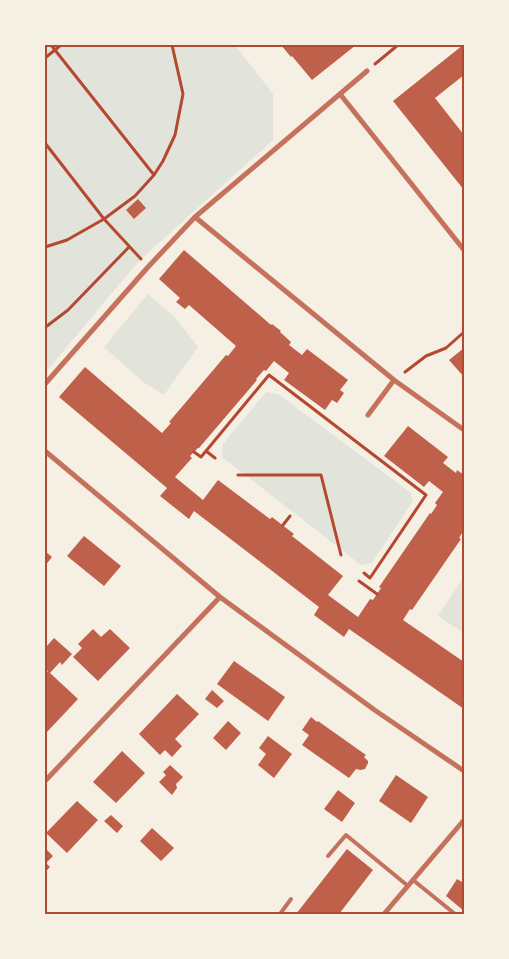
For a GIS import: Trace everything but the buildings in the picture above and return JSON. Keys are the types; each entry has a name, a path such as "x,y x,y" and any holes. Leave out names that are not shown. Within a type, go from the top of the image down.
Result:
{"street":[{"path":"45,384 148,267 195,217 367,70"},
{"path":"340,94 464,250"},
{"path":"195,217 394,380 464,430"},
{"path":"368,416 394,380"},
{"path":"45,451 220,597 376,711 464,771"},
{"path":"45,781 220,597"},
{"path":"384,914 464,820"}],"lane":[{"path":"328,856 346,835 408,886"},
{"path":"413,880 455,914"},
{"path":"280,914 292,899"}],"path":[{"path":"52,45 154,175"},
{"path":"45,58 61,45"},
{"path":"45,247 68,240 104,218 135,196 154,175 175,135 183,94 172,45"},
{"path":"367,70 398,45"},
{"path":"45,143 104,218 148,267"},
{"path":"45,326 68,310 130,247"},
{"path":"394,380 426,356 446,348 464,332"},
{"path":"194,452 201,457 269,375 426,495 370,578 364,573"},
{"path":"206,451 215,458"},
{"path":"238,476 321,475 341,555"},
{"path":"283,525 290,516"},
{"path":"359,581 377,594"}],"shaded area":[{"path":"45,45 235,45 273,94 273,140 141,259 45,373"},
{"path":"148,294 174,316 198,347 164,395 143,382 104,347"},
{"path":"266,392 278,394 411,493 413,501 372,563 361,565 222,457 223,444"},
{"path":"464,577 464,633 438,616"}]}
